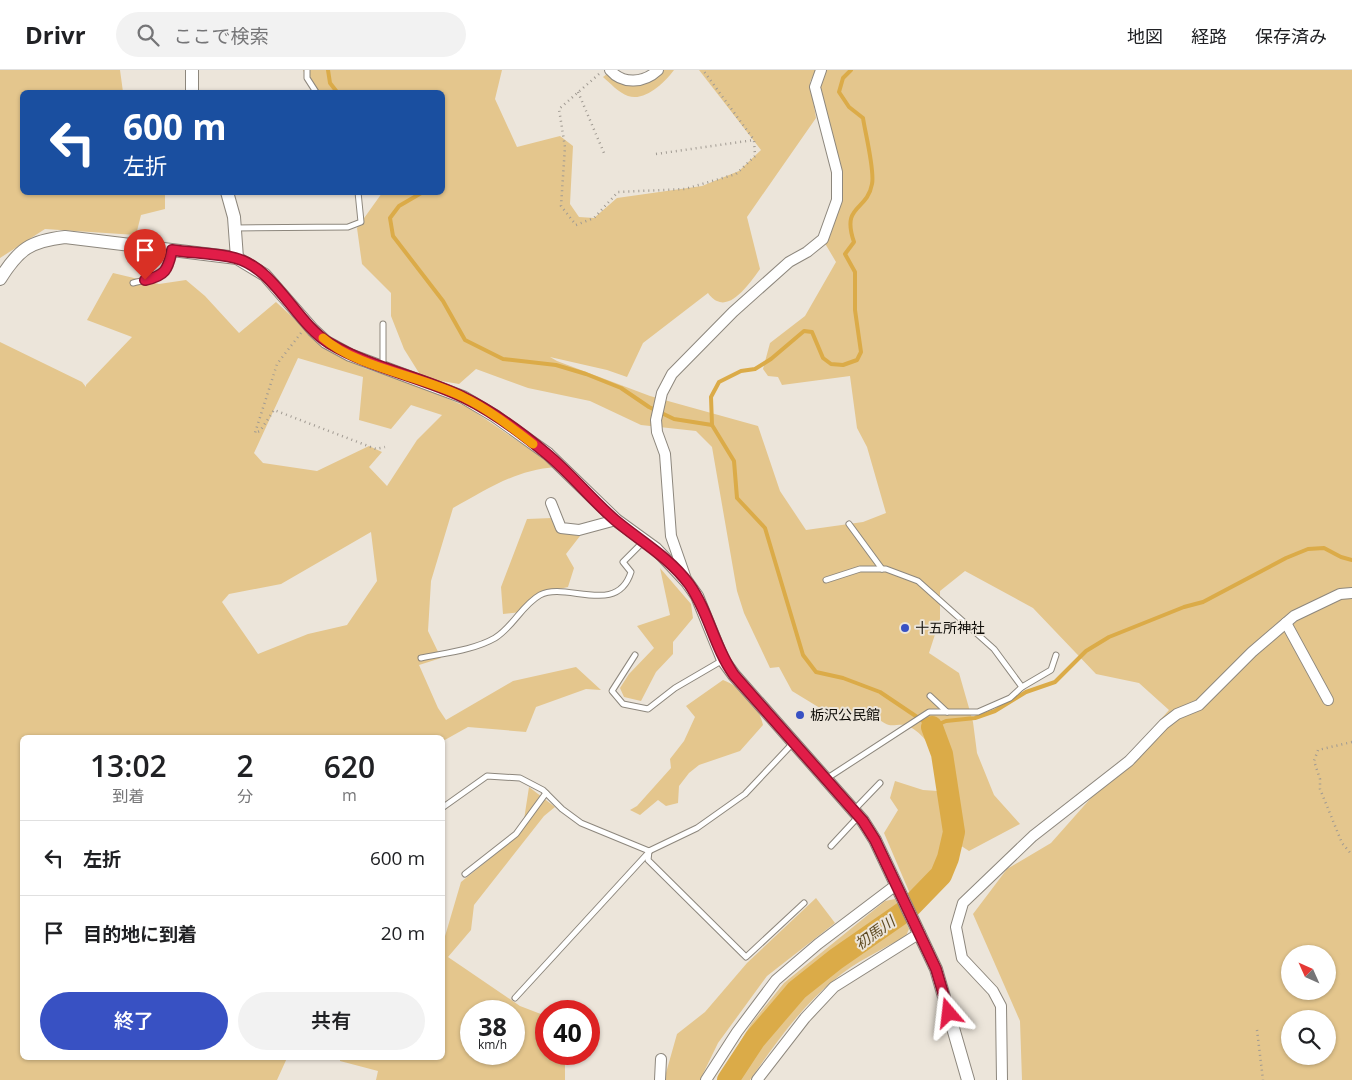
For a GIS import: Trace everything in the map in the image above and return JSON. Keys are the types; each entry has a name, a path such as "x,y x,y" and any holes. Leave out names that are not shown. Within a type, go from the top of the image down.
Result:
{"street":[{"path":"192,70 192,90"},
{"path":"610,70 620,78 638,81 646,79 658,70"},
{"path":"687,582 671,536 665,454 657,432 656,420 659,404 662,393 672,374 694,351 760,286 790,262 823,240 837,200 837,172 815,87 821,70"},
{"path":"228,195 235,228 237,258"},
{"path":"0,279 9,264 24,249 41,240 65,237 237,258 265,275 326,342 350,355 463,397 495,416 548,454 616,520 656,550 687,582 697,596 723,660 856,813 875,840 918,927 936,969 968,1080"},
{"path":"551,502 561,528 579,530 616,520"},
{"path":"1002,1080 1001,1006 993,991 962,958 956,927 963,903 1033,836 1128,761 1164,724 1177,714 1199,706 1294,616 1340,594 1352,593"},
{"path":"1286,623 1328,700"},
{"path":"706,1080 737,1032 776,980 818,944 899,889"},
{"path":"757,1080 805,1018 834,986 918,927"},
{"path":"660,1080 661,1059"}],"lane":[{"path":"307,70 307,78 315,90"},
{"path":"235,228 348,228 361,222 358,195"},
{"path":"133,283 157,278 169,267 172,250"},
{"path":"383,324 383,367"},
{"path":"849,524 882,569"},
{"path":"422,658 474,646 496,638 540,595 563,591 598,597 618,590 628,582 632,572 624,562 644,540"},
{"path":"826,580 860,569 882,569 918,581 994,649 1022,687"},
{"path":"826,779 929,712 978,712 1010,698 1022,687 1051,670 1056,654"},
{"path":"635,655 612,691 623,704 648,709 674,688 723,660"},
{"path":"930,696 948,713"},
{"path":"515,998 649,851 697,828 745,794 794,743"},
{"path":"445,806 487,776 520,778 546,793 562,810 581,822 649,851"},
{"path":"831,846 880,783"},
{"path":"465,874 516,834 546,793"},
{"path":"649,851 648,860 746,957 804,903"}],"path":[{"path":"604,70 559,108 565,147 561,206 576,224 594,218 618,192 685,189 736,174 755,156 754,140 703,70"},
{"path":"578,92 604,154"},
{"path":"656,154 754,140"},
{"path":"308,324 277,364 255,433 260,431 274,410 376,449 385,447"},
{"path":"1352,742 1318,750 1314,761 1320,779 1320,789 1327,807 1342,843 1352,855"},
{"path":"1257,1030 1262,1080"}],"shaded area":[{"path":"0,70 120,70 123,90 20,90 20,195 165,195 165,209 141,215 136,235 45,229 0,258"},
{"path":"303,70 502,70 495,99 517,147 560,136 573,146 570,204 579,217 594,218 617,198 702,186 739,171 761,150 699,70 816,70 810,82 816,118 747,217 760,269 742,292 729,301 723,302 715,300 708,293 643,343 627,377 607,370 550,357 650,396 758,426 780,491 806,530 863,522 886,513 867,447 857,428 850,376 782,385 778,377 768,376 763,369 770,343 805,316 836,262 823,240 837,200 830,142 815,87 822,70 1352,70 1352,1080 1022,1080 1020,1021 973,914 1007,869 1051,843 1169,710 1139,683 1096,674 1033,608 965,571 940,591 940,619 929,653 959,673 973,722 977,753 994,795 1020,824 969,851 946,836 940,775 936,759 920,734 906,725 891,725 882,722 870,712 833,716 792,691 779,667 770,668 744,613 737,591 712,447 696,431 641,425 590,401 528,388 476,369 459,384 430,379 419,373 404,349 391,316 391,293 362,264 357,228 381,195 445,195 445,90 313,90"},
{"path":"658,70 674,70 654,90 648,94 634,97 621,93 603,77 607,74 618,80"},
{"path":"113,273 159,284 186,280 205,296 239,333 276,302 323,345 364,368 426,389 469,408 556,467 515,476 490,487 453,508 431,581 428,631 441,658 419,665 438,708 446,720 513,681 576,667 601,690 586,689 536,707 526,732 468,727 445,740 445,735 20,735 20,1060 286,1060 277,1080 0,1080 0,342 82,382 86,387 132,337 87,320","holes":["298,358 363,377 359,420 391,429 411,405 442,415 417,440 387,486 369,467 382,452 369,446 317,471 263,463 254,453","371,532 377,581 347,625 308,634 258,654 222,602 229,594 281,584"]},
{"path":"552,518 557,531 580,536 566,554 574,568 568,587 538,594 521,612 503,614 501,587 527,519"},
{"path":"660,568 691,604 693,618 673,642 673,654 656,672 641,701 624,697 620,688 629,674 654,648 637,626 670,615"},
{"path":"723,680 743,692 758,711 763,725 740,751 699,765 689,773 679,786 678,803 666,806 658,800 640,815 630,810 637,806 671,768 670,759 684,741 695,717 686,706"},
{"path":"895,781 923,790 938,791 948,858 911,896 884,833 898,810 890,798"},
{"path":"529,787 555,807 544,816 474,905 471,930 448,957 511,1000 460,1000 460,1065 525,1065 525,1008 535,1012 535,1065 565,1065 565,1080 376,1080 378,1071 340,1061 445,1060 445,936 461,882 498,852 523,826"},
{"path":"816,898 835,923 767,976 718,1043 700,1080 664,1080 677,1034 705,1012 747,963"},
{"path":"895,899 909,929 906,936 851,967 810,1002 750,1080 717,1080 751,1024 784,983 885,901"}],"waterway":[{"path":"328,70 330,83 335,90"},
{"path":"851,70 843,78 839,92 849,107 863,118 873,178 869,193 853,214 851,230 854,242 845,254 855,272 855,310 861,352 857,360 843,365 831,364 823,358 812,332 804,331 771,359 755,369 741,371 719,382 711,397 712,425 734,461 737,498 765,528 803,655 816,672 843,678 880,692 932,727 946,721 975,718 995,711 1026,692 1055,682 1086,651 1109,637 1184,607 1203,602 1286,558 1308,549 1324,548 1341,557 1352,560"},
{"path":"418,195 399,206 390,218 393,236 443,301 465,340 503,359 556,365 586,374 621,388 649,407 674,419 712,425"},
{"name":"初馬川","path":"728,1080 755,1039 797,990 836,959 908,909 941,875 948,858 954,832 942,754 932,727"}],"slow traffic":[{"path":"323,338 326,342 350,355 463,397 495,416 533,444"}],"place":[{"name":"十五所神社","path":"905,628"},
{"name":"栃沢公民館","path":"800,715"}],"route":[{"path":"145,280 157,278 169,267 172,250 237,258 265,275 313,330 326,342 350,355 463,397 495,416 548,454 616,520 656,550 687,582 697,596 723,660 734,675 863,821 875,840 915,921 936,969 949,1013"}]}
